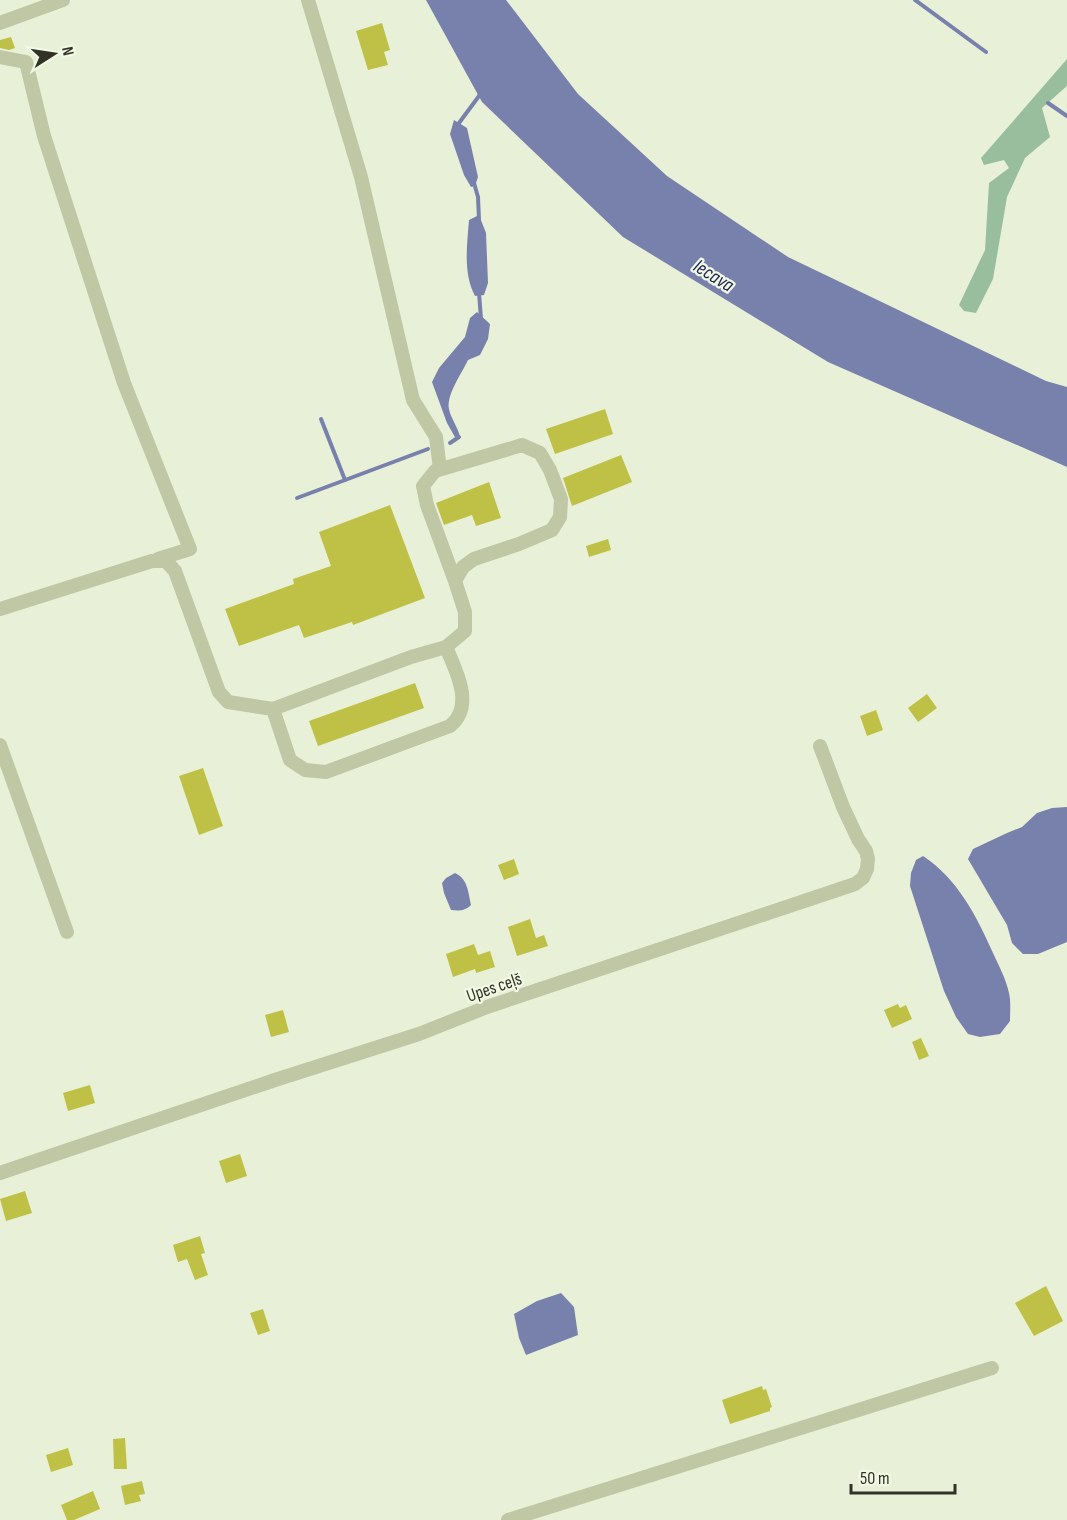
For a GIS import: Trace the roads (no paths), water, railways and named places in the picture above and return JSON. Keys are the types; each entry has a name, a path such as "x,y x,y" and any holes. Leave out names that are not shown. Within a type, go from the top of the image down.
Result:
{"street":[{"path":"0,22 63,0"},
{"path":"308,0 361,177 413,400 436,437 440,469"},
{"path":"0,57 26,62 44,136 124,383 190,549 0,609"},
{"path":"152,561 166,561 175,571 219,692 228,702 273,709 411,657 446,647 465,631 465,612 427,505 423,486 435,471 522,445 540,453 550,470 561,499 560,517 552,530 474,559 463,567 455,580"},
{"path":"273,709 290,760 305,770 326,772 450,726 457,721 462,706 462,690 446,647"},
{"path":"0,745 67,932"},
{"name":"Upes ceļš","path":"0,1173 274,1080 419,1034 487,1007 855,884 863,878 867,869 866,851 843,807 820,746"},
{"path":"508,1520 992,1368"}],"water":[{"name":"Iecava","path":"426,0 506,0 578,94 667,176 788,257 1046,381 1067,387 1067,467 828,362 623,237 482,102"},
{"path":"454,120 467,128 478,177 475,186 471,187 464,175 450,134"},
{"path":"479,215 486,233 488,283 484,295 475,296 467,269 467,249 469,220"},
{"path":"477,312 490,324 488,339 480,355 468,360 450,397 449,409 460,437 456,439 447,423 432,382 439,368 465,337 470,318"},
{"path":"1067,807 1067,942 1038,954 1023,954 1012,943 1007,925 968,859 973,849 1022,827 1037,813 1052,808"},
{"path":"923,856 946,876 965,900 1002,973 1010,996 1010,1021 1000,1034 980,1037 968,1034 956,1017 944,991 910,886 911,873 916,860"},
{"path":"455,873 465,882 471,905 462,910 451,910 442,883"},
{"path":"561,1293 574,1307 578,1335 526,1355 519,1338 514,1314 537,1301"}],"waterway":[{"path":"915,0 986,52"},
{"path":"459,127 459,123 480,93"},
{"path":"1048,103 1067,116"},
{"path":"474,183 478,197 479,220"},
{"path":"479,293 481,319"},
{"path":"321,419 345,480"},
{"path":"450,443 459,437"},
{"path":"297,498 428,449"}]}
